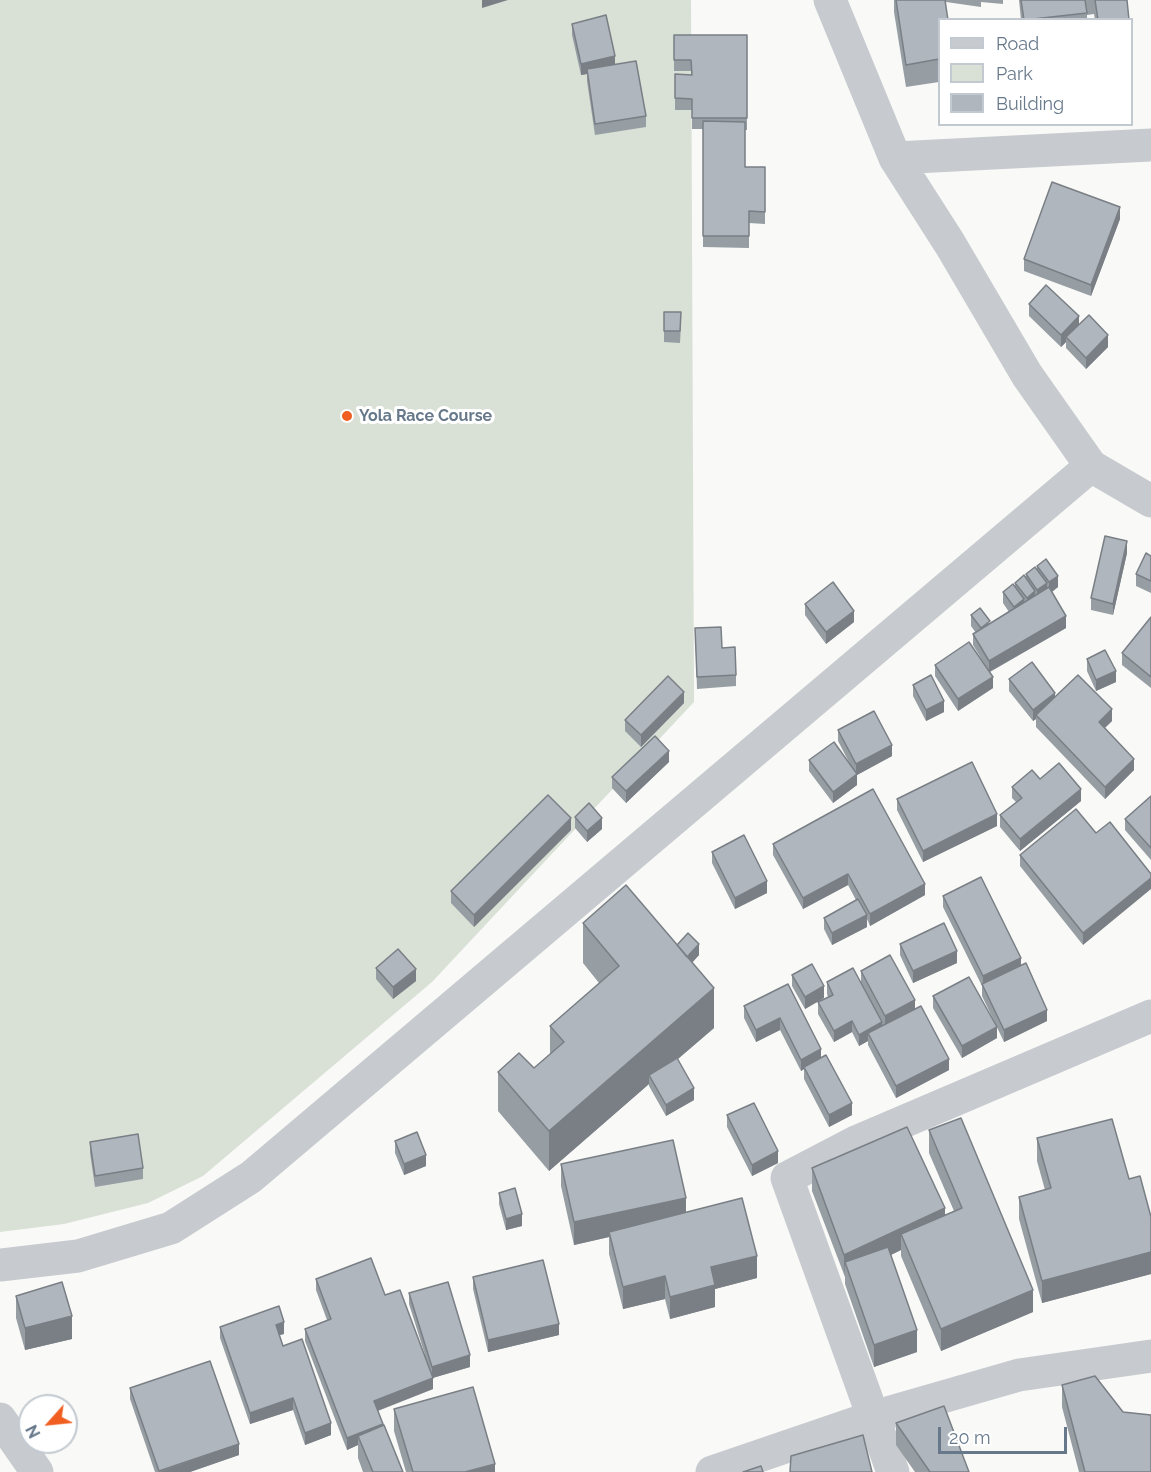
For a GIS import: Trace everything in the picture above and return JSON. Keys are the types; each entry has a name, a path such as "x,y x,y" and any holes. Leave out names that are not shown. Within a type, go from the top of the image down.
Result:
{"street":[{"path":"830,0 895,158 950,244 1027,375 1091,466 1151,501"},
{"path":"895,158 1151,145"},
{"path":"0,1265 78,1256 171,1228 251,1177 1091,466"},
{"path":"893,1472 787,1178 856,1142 1151,1016"},
{"path":"712,1472 873,1417 1020,1375 1151,1356"},
{"path":"0,1419 37,1472"}],"green space":[{"name":"Yola Race Course","path":"0,0 691,0 694,702 432,982 203,1176 148,1203 64,1224 0,1232"}],"building":[{"path":"896,0 945,0 948,18 938,18 938,59 906,65"},
{"path":"1021,0 1085,0 1087,13 1024,18"},
{"path":"1095,0 1127,0 1129,18 1098,18"},
{"path":"606,15 615,56 581,64 572,24"},
{"path":"674,35 747,35 747,118 692,118 692,99 675,98 675,74 692,75 691,60 674,60"},
{"path":"636,61 646,116 595,124 587,69"},
{"path":"703,121 745,122 745,167 765,167 765,212 749,211 749,236 703,236"},
{"path":"1052,182 1120,207 1091,285 1024,259"},
{"path":"1046,285 1079,316 1061,335 1029,304"},
{"path":"664,312 681,312 680,331 664,331"},
{"path":"1089,315 1108,335 1086,358 1066,337"},
{"path":"1105,536 1127,541 1113,604 1091,598"},
{"path":"1146,553 1151,556 1151,581 1136,574"},
{"path":"1046,559 1058,576 1049,582 1037,566"},
{"path":"1035,567 1047,583 1037,590 1026,574"},
{"path":"1024,575 1035,591 1027,598 1015,583"},
{"path":"833,582 854,611 826,632 805,604"},
{"path":"1013,584 1024,599 1014,607 1003,592"},
{"path":"1049,587 1066,616 989,661 973,634"},
{"path":"980,608 990,621 981,628 971,615"},
{"path":"1151,617 1151,677 1122,653"},
{"path":"721,627 722,648 735,647 736,675 697,677 695,628"},
{"path":"969,642 993,677 958,699 935,665"},
{"path":"1105,650 1116,671 1096,680 1087,659"},
{"path":"1032,662 1055,693 1033,710 1009,679"},
{"path":"931,675 944,701 926,710 913,685"},
{"path":"1078,675 1112,709 1099,722 1134,759 1105,787 1036,715"},
{"path":"668,676 684,692 641,735 625,720"},
{"path":"874,711 892,745 856,764 838,730"},
{"path":"655,736 669,751 626,791 612,777"},
{"path":"834,742 857,774 833,792 809,760"},
{"path":"972,762 997,814 923,851 897,799"},
{"path":"1059,763 1081,789 1020,839 1000,815 1022,798 1012,787 1032,770 1040,779"},
{"path":"873,789 925,884 870,914 848,874 803,898 773,844"},
{"path":"548,795 571,818 474,915 451,891"},
{"path":"1151,796 1151,848 1125,819"},
{"path":"589,803 602,818 587,831 575,817"},
{"path":"1076,809 1096,833 1110,822 1151,874 1151,878 1083,933 1020,855"},
{"path":"744,835 767,881 735,898 712,852"},
{"path":"981,877 1021,958 983,976 943,896"},
{"path":"626,885 714,988 549,1131 498,1072 519,1053 534,1068 564,1042 550,1026 619,966 583,923"},
{"path":"858,899 867,915 832,933 824,918"},
{"path":"944,923 957,951 913,971 900,944"},
{"path":"688,933 699,944 687,957 677,945"},
{"path":"398,949 416,969 393,987 376,968"},
{"path":"890,955 915,1000 885,1016 861,971"},
{"path":"1026,963 1047,1010 1004,1030 982,984"},
{"path":"812,964 824,986 805,997 792,975"},
{"path":"853,968 882,1022 859,1035 852,1021 834,1031 818,1002 833,995 827,982"},
{"path":"969,977 997,1027 962,1046 933,996"},
{"path":"788,984 821,1049 801,1060 780,1018 756,1030 744,1006"},
{"path":"921,1006 949,1059 896,1086 868,1033"},
{"path":"826,1055 852,1103 829,1115 804,1067"},
{"path":"677,1058 694,1088 666,1105 649,1075"},
{"path":"754,1103 778,1151 752,1165 727,1115"},
{"path":"961,1118 1033,1290 941,1329 901,1234 962,1208 929,1130"},
{"path":"1112,1119 1129,1179 1140,1176 1151,1217 1151,1252 1042,1281 1019,1197 1051,1188 1037,1138"},
{"path":"907,1127 945,1208 844,1255 812,1168"},
{"path":"417,1132 426,1155 404,1164 395,1141"},
{"path":"138,1134 143,1168 95,1176 90,1142"},
{"path":"673,1140 686,1198 574,1222 561,1164"},
{"path":"515,1188 522,1214 506,1219 499,1193"},
{"path":"742,1198 757,1256 711,1267 715,1285 670,1297 665,1276 623,1287 609,1232"},
{"path":"888,1247 917,1330 874,1345 845,1262"},
{"path":"371,1258 385,1295 400,1290 433,1378 374,1401 383,1424 347,1438 305,1329 331,1319 316,1279"},
{"path":"543,1260 559,1324 488,1340 473,1277"},
{"path":"62,1282 72,1316 25,1328 16,1296"},
{"path":"448,1282 470,1355 432,1367 409,1293"},
{"path":"279,1306 284,1322 276,1325 283,1346 302,1339 331,1423 305,1433 293,1398 250,1413 220,1327"},
{"path":"210,1361 239,1444 159,1471 130,1388"},
{"path":"1095,1376 1123,1412 1151,1415 1151,1472 1085,1472 1062,1385"},
{"path":"473,1387 495,1464 465,1472 413,1472 394,1409"},
{"path":"944,1406 969,1472 930,1472 896,1423"},
{"path":"384,1425 403,1472 373,1472 358,1436"},
{"path":"863,1435 872,1472 790,1472 791,1456"},
{"path":"761,1466 763,1472 743,1472"}],"place":[{"name":"Yola Race Course","path":"347,416"}]}
